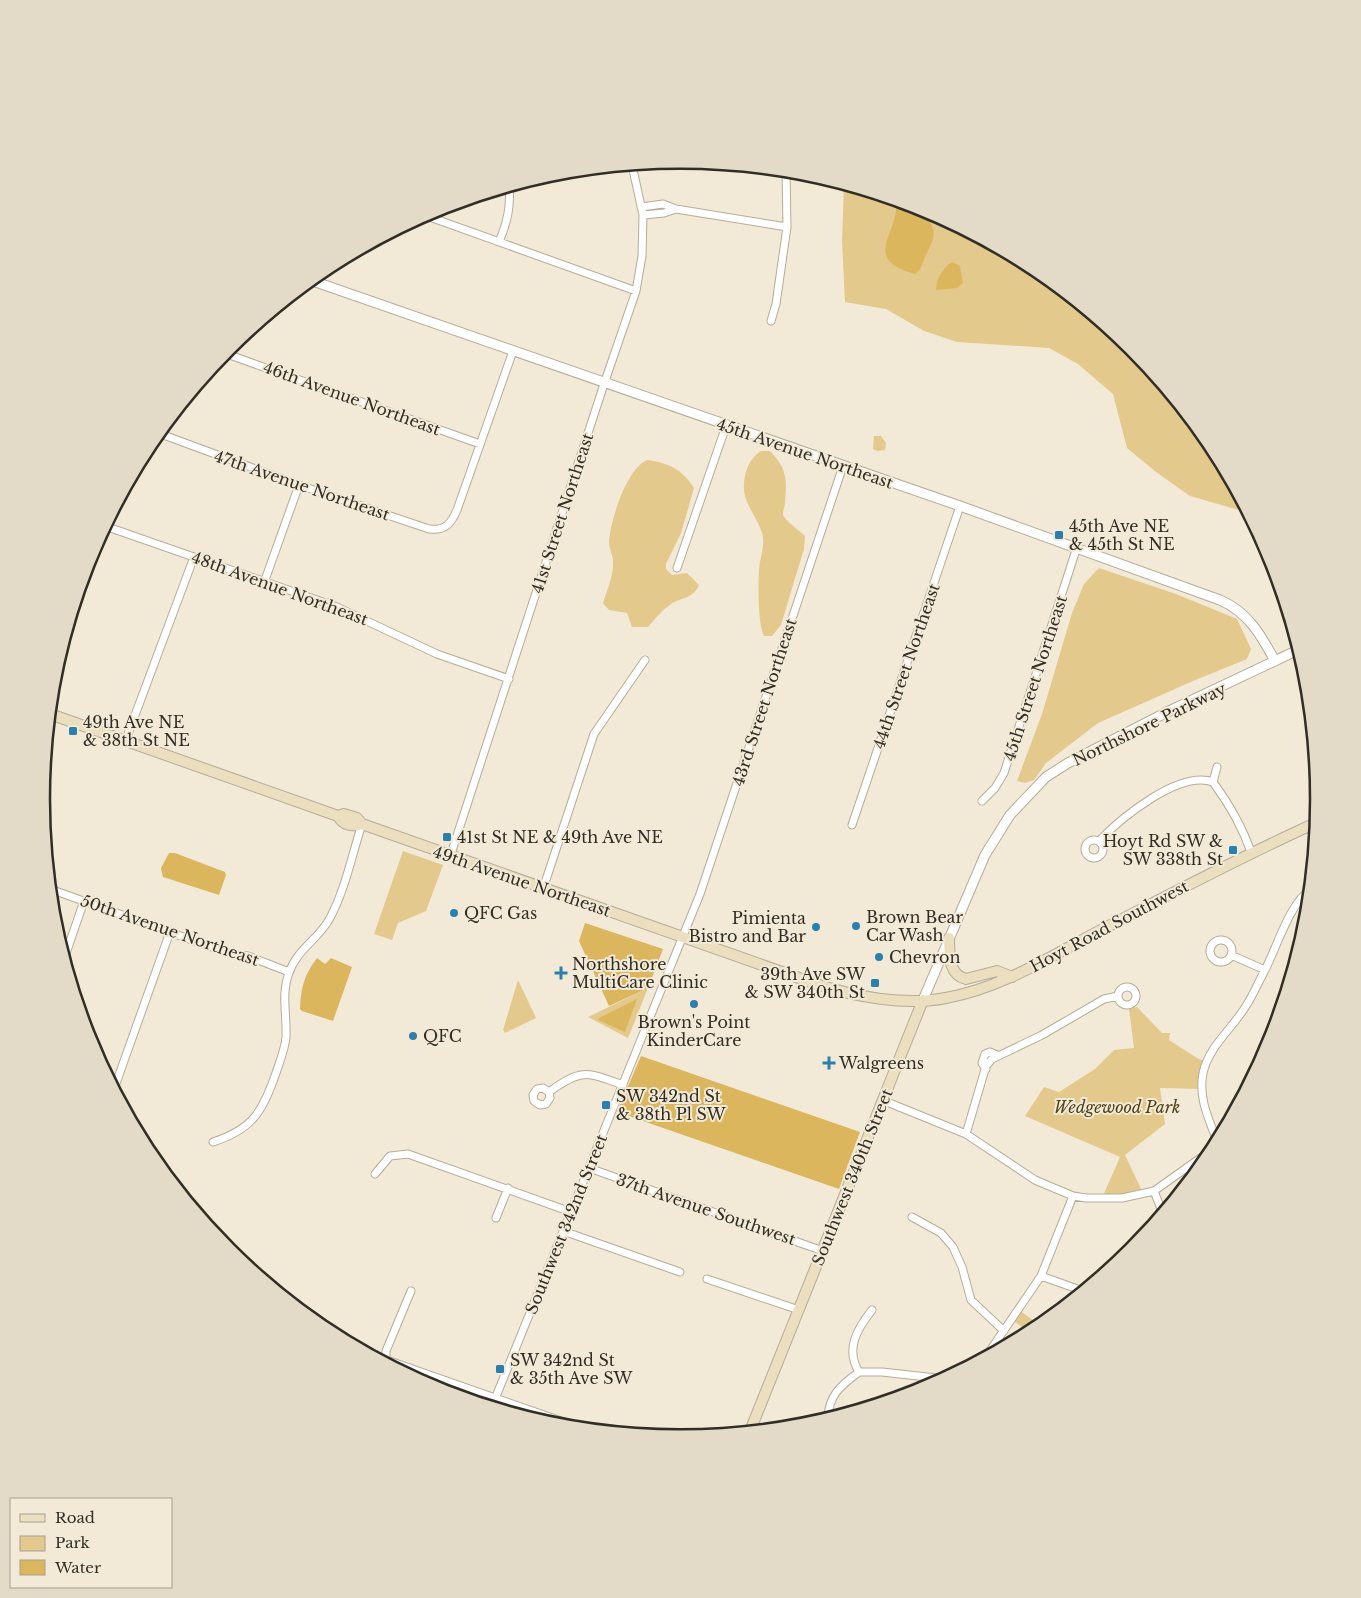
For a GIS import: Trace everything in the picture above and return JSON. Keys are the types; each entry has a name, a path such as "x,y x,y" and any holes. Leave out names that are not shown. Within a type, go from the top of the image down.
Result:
{"main road":[{"name":"49th Avenue Northeast","path":"55,720 338,816 341,822 355,826 362,824 450,857 828,988 876,997 923,1000"},
{"name":"Hoyt Road Southwest","path":"923,1000 972,992 1012,977 1251,852 1310,825"},
{"path":"949,938 951,966 961,978 966,979 997,971 1012,977"},
{"name":"Southwest 340th Street","path":"753,1425 923,1000"}],"street":[{"name":"41st Street Northeast","path":"450,857 636,291 643,243 643,215 633,171"},
{"path":"772,321 787,226 786,178"},
{"path":"500,242 508,219 509,193"},
{"path":"641,207 663,204 676,209 787,226"},
{"path":"643,215 664,214 676,209"},
{"path":"434,219 636,291"},
{"name":"45th Avenue Northeast","path":"319,283 604,384 960,506 1076,550 1226,603 1252,623 1275,661"},
{"path":"480,444 513,352"},
{"name":"46th Avenue Northeast","path":"232,356 480,444"},
{"path":"678,568 726,426"},
{"name":"47th Avenue Northeast","path":"165,436 299,485 429,529 447,527 457,510 480,444"},
{"name":"43rd Street Northeast","path":"682,938 700,894 843,466"},
{"path":"265,580 299,485"},
{"name":"44th Street Northeast","path":"852,825 960,506"},
{"name":"48th Avenue Northeast","path":"111,528 265,580 359,615 437,654 509,679"},
{"name":"45th Street Northeast","path":"982,801 995,788 1004,773 1076,550"},
{"path":"125,742 194,557"},
{"name":"Northshore Parkway","path":"1010,815 1046,777 1068,763 1171,710 1294,652"},
{"path":"544,889 594,734 644,660"},
{"path":"1213,782 1217,767"},
{"path":"1099,841 1118,822 1174,786 1198,779 1213,782 1243,829 1251,852"},
{"name":"Southwest 340th Street","path":"923,1000 985,855 1010,815"},
{"path":"213,1142 234,1135 242,1129 258,1114 267,1099 285,1045 284,996 289,972 296,958 330,919 362,824"},
{"name":"50th Avenue Northeast","path":"57,891 228,953 248,956 289,972"},
{"path":"1214,1134 1203,1104 1204,1071 1216,1044 1246,1006 1294,907 1304,893"},
{"path":"68,948 84,901"},
{"path":"117,1081 170,932"},
{"name":"Southwest 342nd Street","path":"495,1399 682,938"},
{"path":"1231,955 1265,970"},
{"path":"966,1134 986,1069 997,1055 1034,1039 1107,998 1118,996"},
{"path":"549,1092 568,1078 584,1074 591,1074 623,1085"},
{"path":"882,1100 966,1134 1035,1180 1074,1196 1122,1198 1154,1190 1198,1159"},
{"path":"375,1174 390,1156 408,1154 571,1212"},
{"name":"37th Avenue Southwest","path":"589,1168 824,1251"},
{"path":"496,1218 508,1188"},
{"path":"1154,1190 1161,1208"},
{"path":"993,1346 1041,1276 1074,1196"},
{"path":"912,1217 941,1233 953,1247 962,1267 971,1300 1004,1331"},
{"path":"563,1231 680,1272"},
{"path":"1041,1276 1076,1289"},
{"path":"707,1279 799,1310"},
{"path":"386,1356 386,1351 411,1290"},
{"path":"858,1372 852,1356 854,1340 860,1324 872,1310"},
{"path":"828,1412 833,1396 841,1385 858,1372 882,1372 931,1377"},
{"path":"424,1375 528,1410"}],"green space":[{"path":"844,190 922,216 996,253 1031,275 1096,325 1155,383 1205,449 1241,511 1190,496 1156,472 1127,448 1113,394 1078,364 1049,348 957,342 924,331 886,309 845,302 842,241"},
{"path":"874,436 881,436 886,443 885,450 877,451 873,449"},
{"path":"761,451 770,451 780,463 786,480 783,514 805,536 804,549 781,625 772,636 764,636 760,614 759,566 763,538 744,491 744,479 747,468 756,454"},
{"path":"647,460 674,468 685,476 694,488 681,533 666,564 666,569 672,575 687,573 699,585 694,593 668,606 648,627 632,627 627,613 609,610 603,603 613,566 609,542 616,509 626,484 640,465"},
{"path":"1099,568 1176,594 1237,619 1251,649 1247,659 1098,723 1046,763 1034,780 1025,783 1017,781 1042,714 1072,613 1084,584"},
{"path":"403,851 443,865 426,911 398,923 392,940 374,934"},
{"path":"518,980 536,1018 505,1033 503,1030"},
{"path":"648,988 628,1038 588,1017"},
{"name":"Wedgewood Park","path":"1137,1007 1162,1033 1170,1033 1169,1040 1206,1062 1202,1089 1160,1088 1165,1124 1125,1155 1143,1193 1102,1198 1120,1157 1025,1116 1044,1087 1059,1092 1095,1069 1114,1050 1134,1048 1129,1009"},
{"path":"1019,1310 1034,1321 1023,1328 1012,1320"}],"water":[{"path":"896,207 922,216 929,220 933,229 932,242 919,271 915,274 898,268 889,261 885,253"},
{"path":"952,262 960,266 963,283 957,288 936,290 941,274"},
{"path":"169,853 175,853 225,872 226,875 219,895 163,877 161,868"},
{"path":"585,923 663,949 648,988 609,1006 579,941"},
{"path":"317,958 325,964 331,958 352,967 333,1021 300,1009 304,982"},
{"path":"637,999 625,1032 598,1020 599,1018"},
{"path":"641,1056 860,1132 839,1189 617,1112"}],"place":[{"name":"45th Ave NE & 45th St NE","path":"1059,535"},
{"name":"49th Ave NE & 38th St NE","path":"73,731"},
{"name":"41st St NE & 49th Ave NE","path":"447,837"},
{"name":"Hoyt Rd SW & SW 338th St","path":"1233,850"},
{"name":"QFC Gas","path":"454,913"},
{"name":"Brown Bear Car Wash","path":"856,926"},
{"name":"Pimienta Bistro and Bar","path":"816,927"},
{"name":"Chevron","path":"879,957"},
{"name":"Northshore MultiCare Clinic","path":"561,973"},
{"name":"39th Ave SW & SW 340th St","path":"875,983"},
{"name":"Brown's Point KinderCare","path":"694,1004"},
{"name":"QFC","path":"413,1036"},
{"name":"Walgreens","path":"829,1063"},
{"name":"SW 342nd St & 38th Pl SW","path":"606,1105"},
{"name":"SW 342nd St & 35th Ave SW","path":"500,1369"}]}
